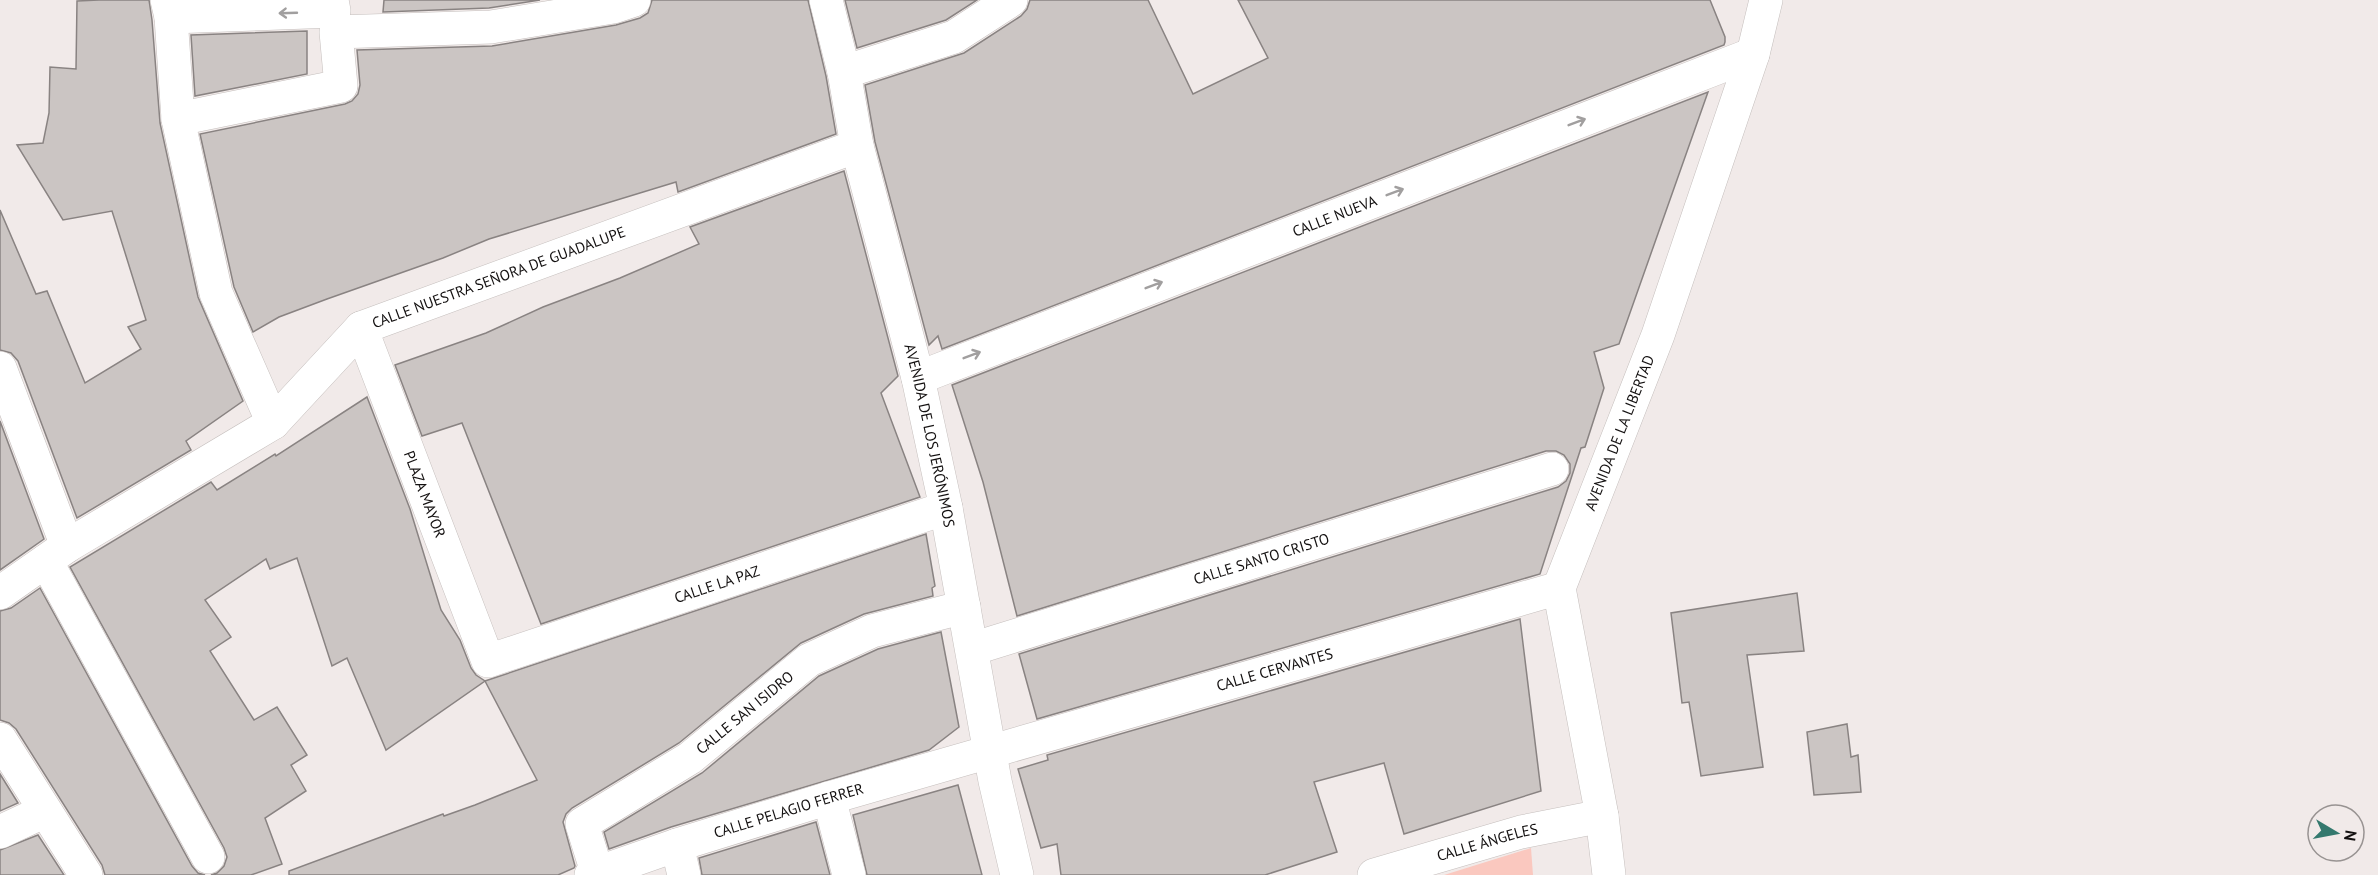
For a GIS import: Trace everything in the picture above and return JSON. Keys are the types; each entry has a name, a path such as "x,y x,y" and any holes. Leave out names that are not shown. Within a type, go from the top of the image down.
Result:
{"street":[{"path":"273,423 216,293 178,119 169,8 334,14 490,27 613,7 634,0"},
{"name":"AVENIDA DE LOS JERÓNIMOS","path":"826,0 844,72 857,146 918,378 946,508 990,752 1017,875"},
{"path":"844,72 954,37 1011,0"},
{"name":"AVENIDA DE LA LIBERTAD","path":"1559,588 1658,335 1753,54 1766,0"},
{"path":"178,119 341,86 334,14"},
{"name":"CALLE NUEVA","path":"918,378 1753,54"},
{"name":"CALLE NUESTRA SEÑORA DE GUADALUPE","path":"0,592 56,554 273,423 361,328 857,146"},
{"name":"PLAZA MAYOR","path":"361,328 488,661"},
{"path":"0,368 56,554 208,857"},
{"name":"CALLE SANTO CRISTO","path":"972,648 1552,469"},
{"name":"CALLE LA PAZ","path":"488,661 946,508"},
{"path":"1559,588 1602,816 1609,875"},
{"name":"CALLE CERVANTES","path":"990,752 1559,588"},
{"name":"CALLE SAN ISIDRO","path":"594,874 582,824 690,758 809,660 872,631 964,607"},
{"path":"0,739 86,875"},
{"name":"CALLE PELAGIO FERRER","path":"594,874 680,860 829,798 990,752"},
{"path":"829,798 849,875"},
{"path":"0,832 45,811"},
{"name":"CALLE ÁNGELES","path":"1374,875 1521,832 1602,816"}],"shaded area":[{"path":"1531,848 1533,875 1444,875"}],"building":[{"path":"149,0 160,123 198,297 243,401 186,441 191,450 77,518 18,361 11,353 0,350 0,210 36,294 47,291 85,383 141,349 128,327 146,320 112,211 63,220 17,145 43,143 49,113 50,67 76,69 77,1"},
{"path":"384,0 540,0 489,8 383,12"},
{"path":"652,0 808,0 826,76 836,134 678,192 676,182 489,239 279,317 253,332 234,287 200,134 352,101 358,94 360,85 357,50 492,46 616,25 640,18 648,13"},
{"path":"845,0 977,0 946,20 857,48"},
{"path":"1030,0 1148,0 1193,94 1268,58 1238,0 1710,0 1725,42 1724,45 942,349 938,336 929,345 875,142 865,85 964,53 1021,16"},
{"path":"307,31 307,74 195,96 191,35"},
{"path":"1708,92 1619,344 1594,352 1604,388 1585,447 1581,448 1540,574 1037,719 1019,654 1558,487 1566,481 1570,473 1570,464 1564,455 1556,451 1546,451 1017,616 983,482 952,385"},
{"path":"844,171 898,376 881,393 920,497 541,624 462,423 422,436 395,365 486,333 543,307 620,278 699,244 690,227"},
{"path":"367,397 410,509 441,610 460,640 471,668 485,681 386,750 347,658 332,666 297,558 270,569 266,559 205,600 231,637 210,651 254,720 277,707 307,755 291,765 306,791 265,818 282,864 251,875 211,875 224,866 227,857 224,848 70,567 211,482 217,490 275,454 276,456"},
{"path":"0,421 44,539 0,570"},
{"path":"926,534 935,586 932,588 933,596 864,614 801,643 679,743 572,808 566,814 563,822 574,868 558,875 289,875 289,871 443,814 444,816 475,805 537,780 485,681"},
{"path":"40,588 192,866 198,873 205,875 105,875 102,865 16,729 0,720 0,611 11,608"},
{"path":"1797,593 1804,651 1747,655 1763,767 1701,776 1689,702 1682,703 1671,613"},
{"path":"1520,619 1541,791 1404,834 1384,763 1314,782 1337,852 1265,875 1061,875 1057,844 1041,848 1018,769 1048,760 1047,755"},
{"path":"941,632 959,727 929,750 671,827 609,849 604,832 702,773 819,676 878,649"},
{"path":"1847,724 1851,757 1858,755 1861,792 1814,795 1807,732"},
{"path":"0,774 18,803 0,811"},
{"path":"958,785 982,875 867,875 853,815"},
{"path":"816,822 830,875 702,875 699,858"},
{"path":"38,835 64,875 0,875 0,850"}]}
